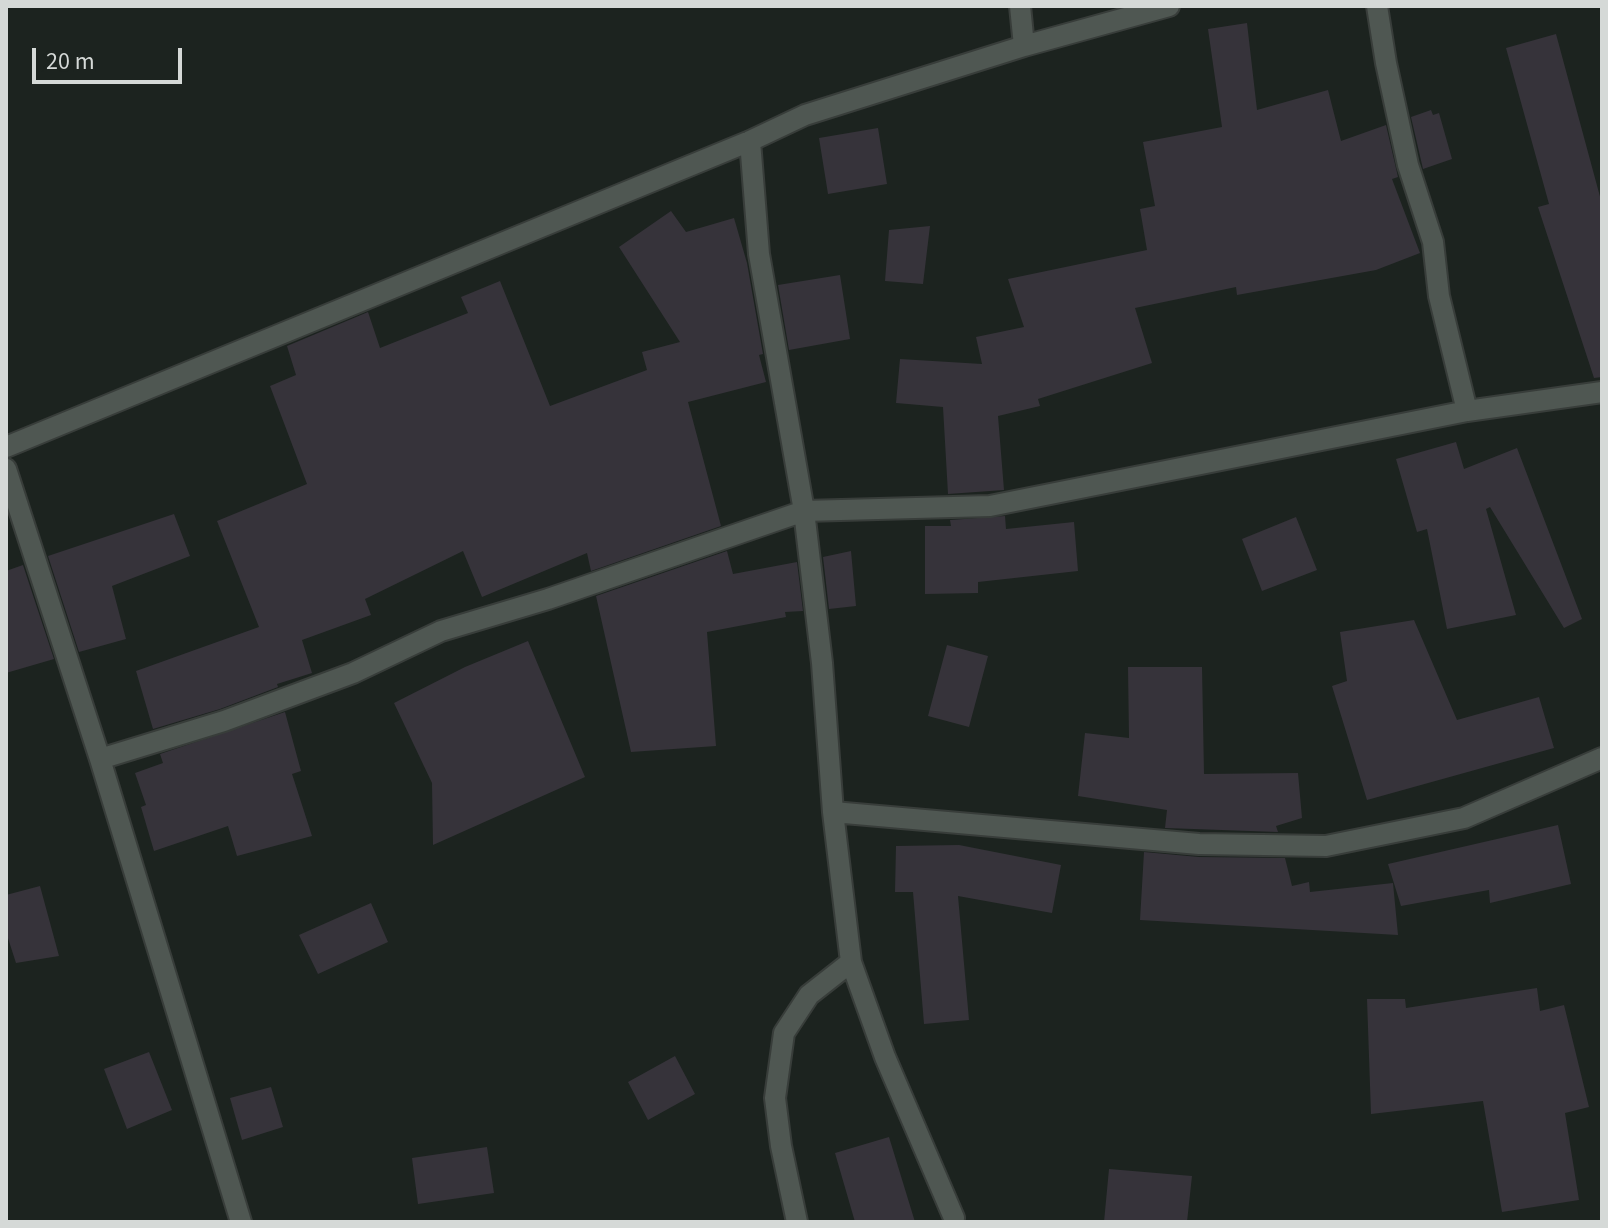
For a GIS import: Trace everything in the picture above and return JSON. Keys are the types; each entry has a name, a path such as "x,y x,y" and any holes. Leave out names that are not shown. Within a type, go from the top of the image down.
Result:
{"street":[{"path":"1020,6 1024,46"},
{"path":"6,447 750,141 805,115 1024,46 1169,6"},
{"path":"1377,6 1408,165 1433,242 1439,296 1467,411"},
{"path":"750,141 759,254 804,511 851,962 885,1057 954,1218"},
{"path":"100,759 224,721 339,679 441,631 548,599 804,511 990,506 1467,411 1602,392"},
{"path":"6,469 100,759 241,1222"},
{"path":"833,812 1199,844 1326,846 1464,818 1602,758"},
{"path":"797,1222 781,1146 775,1098 784,1033 809,995 851,962"}],"building":[{"path":"1247,23 1257,110 1328,90 1341,141 1386,125 1398,177 1392,179 1420,253 1376,270 1237,295 1236,287 1135,308 1152,363 1038,399 1040,406 998,416 1004,490 948,494 943,407 896,403 900,359 982,364 976,337 1024,327 1008,279 1147,250 1140,209 1155,206 1143,142 1222,127 1208,29"},
{"path":"1556,34 1602,204 1602,377 1594,378 1538,207 1549,204 1506,48"},
{"path":"1431,110 1433,115 1439,113 1452,159 1423,169 1411,117"},
{"path":"878,128 887,184 828,194 819,138"},
{"path":"671,211 686,232 734,218 747,263 763,354 759,355 766,382 688,402 721,526 591,571 587,553 482,597 463,551 365,599 371,615 302,640 312,673 277,684 278,687 220,709 153,729 136,671 259,627 217,521 307,484 270,386 296,375 287,346 368,312 380,348 468,313 461,297 500,281 550,406 647,370 642,352 680,342 619,247"},
{"path":"930,226 923,284 885,281 889,230"},
{"path":"840,275 850,339 789,350 778,285"},
{"path":"1456,442 1464,469 1517,448 1582,619 1564,628 1490,507 1486,509 1516,615 1447,629 1427,529 1417,532 1396,459"},
{"path":"174,514 190,556 112,586 126,639 79,652 48,556"},
{"path":"1005,516 1006,529 1074,522 1078,571 978,582 978,593 925,594 925,526 951,526 950,520"},
{"path":"1296,517 1317,570 1262,591 1242,539"},
{"path":"727,551 733,574 797,562 803,611 785,612 786,617 707,632 716,746 631,752 596,596"},
{"path":"851,551 856,606 829,609 823,557"},
{"path":"23,565 54,659 6,673 6,571"},
{"path":"1414,620 1457,720 1539,697 1554,748 1367,800 1332,686 1347,681 1340,632"},
{"path":"528,641 585,777 433,845 432,783 394,703 465,667"},
{"path":"947,645 988,656 969,727 928,716"},
{"path":"1128,667 1202,667 1204,774 1298,773 1302,818 1276,826 1278,832 1165,828 1167,810 1078,796 1085,733 1129,738"},
{"path":"285,712 301,771 292,774 312,836 237,856 228,826 154,851 141,807 146,805 135,773 163,763 160,754"},
{"path":"1558,825 1571,884 1490,903 1489,890 1401,906 1388,864"},
{"path":"959,845 1061,865 1052,913 958,896 969,1020 924,1024 913,892 895,892 896,846"},
{"path":"1144,852 1199,857 1285,858 1292,886 1309,882 1310,892 1393,883 1398,935 1140,920"},
{"path":"40,886 59,956 16,963 6,932 6,895"},
{"path":"371,903 388,942 318,974 299,935"},
{"path":"1537,988 1540,1011 1564,1005 1589,1107 1565,1113 1579,1200 1502,1212 1483,1101 1371,1114 1367,999 1405,999 1406,1008"},
{"path":"149,1052 172,1110 127,1129 104,1069"},
{"path":"675,1056 695,1094 648,1120 628,1082"},
{"path":"271,1087 283,1127 242,1140 230,1098"},
{"path":"889,1137 915,1222 855,1222 835,1153"},
{"path":"487,1147 494,1193 418,1204 412,1158"},
{"path":"1109,1169 1192,1176 1187,1222 1104,1222"}]}
